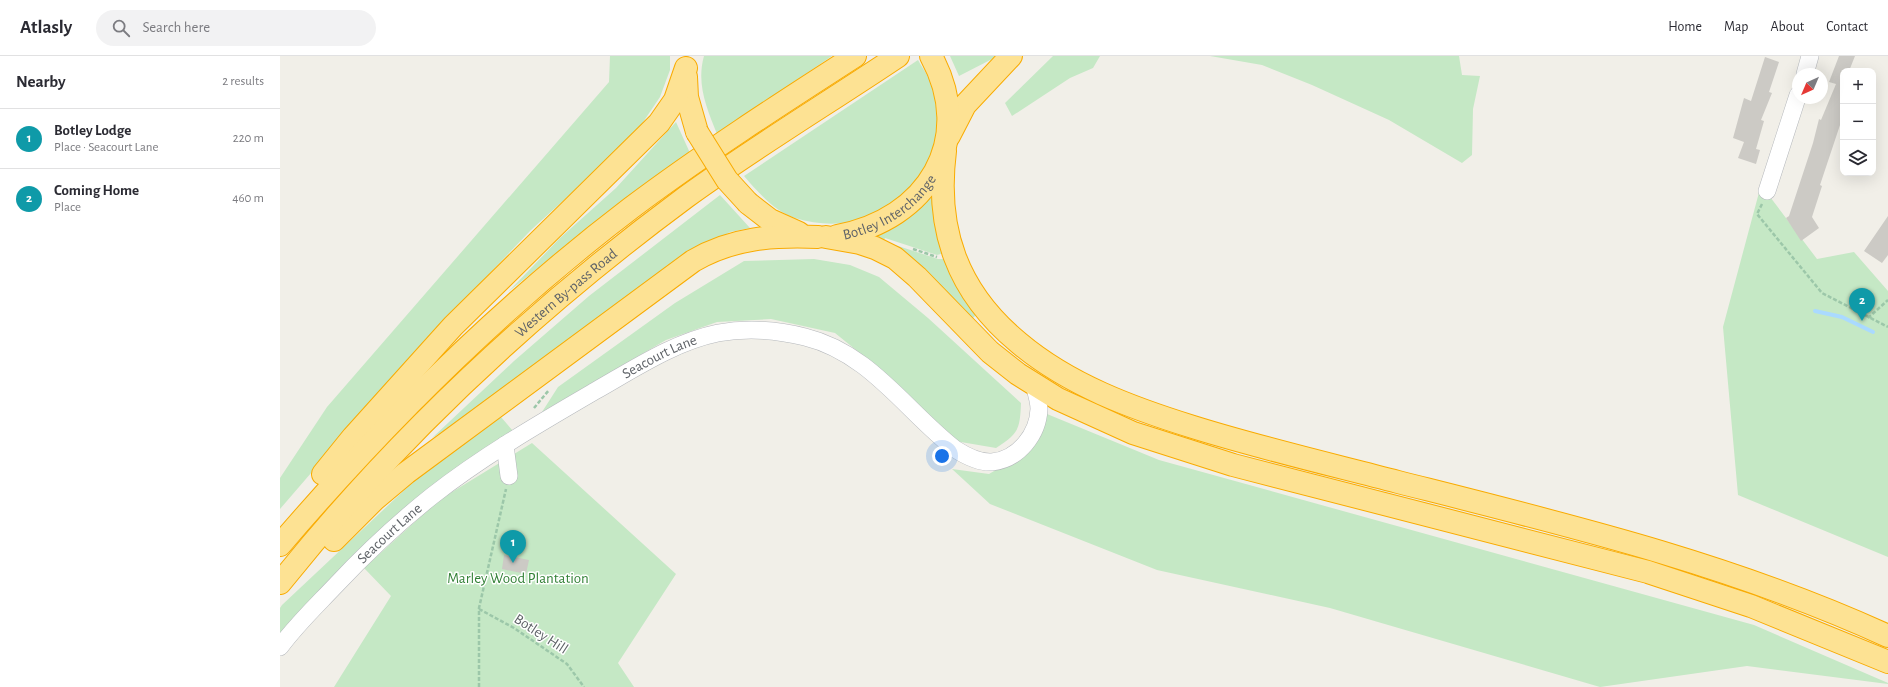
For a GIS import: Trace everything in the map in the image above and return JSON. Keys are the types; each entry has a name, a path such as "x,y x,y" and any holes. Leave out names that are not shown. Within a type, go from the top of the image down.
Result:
{"highway":[{"name":"Western By-pass Road","path":"280,544 362,451 405,407 485,329 548,274 631,208 682,171 855,56"},
{"name":"Western By-pass Road","path":"280,583 340,511 389,458 507,343 564,293 687,196 898,56"},
{"path":"1011,56 965,105 955,121 946,148 942,193 945,226 952,253 968,286 985,310 1012,337 1038,357 1076,381 1144,411 1208,432 1290,455 1575,527 1709,566 1803,599 1888,636"},
{"name":"Botley Interchange","path":"687,62 687,97 697,132 723,174 748,203 780,226 804,235 822,237 847,234 870,228 900,211 927,184 940,164 946,148 948,125 946,99 942,79 933,60"},
{"path":"280,534 316,482 419,362 453,326 659,123 675,100 687,62"},
{"path":"280,600 347,526 375,499 448,441 688,264 716,249 746,240 775,236 822,237 860,243 875,248 895,258 917,277 990,352 1034,385 1079,410 1158,442 1248,469 1648,572 1751,606 1888,662"}],"street":[{"path":"1807,68 1810,56"},
{"path":"1767,191 1795,104"},
{"name":"Seacourt Lane","path":"280,647 295,627 361,559 433,496 519,435 651,359 702,338 737,331 754,330 790,334 825,344 845,353 881,378 948,443 963,455 982,461 992,462 1003,459 1013,454 1028,440 1037,420 1039,408 1034,385"},
{"path":"505,446 509,476"}],"path":[{"path":"1767,191 1757,214 1822,293 1888,327"},
{"path":"908,248 937,257 944,256"},
{"path":"1868,318 1888,300"},
{"path":"532,410 554,384"},
{"path":"480,687 479,608 509,476"},
{"name":"Botley Hill","path":"479,608 514,628 567,664 584,687"}],"green space":[{"path":"610,56 670,56 670,70 660,97 633,137 531,230 424,342 280,509 280,478 327,407 609,82"},
{"path":"704,56 832,56 717,134 706,106 702,86 701,76"},
{"path":"950,56 998,56 959,76"},
{"path":"1053,56 1100,56 1093,68 1070,78 1012,116 1005,103"},
{"path":"1210,56 1459,56 1462,75 1480,76 1473,109 1472,155 1462,163 1389,120 1312,85 1262,65"},
{"path":"918,60 929,78 936,96 937,117 934,144 927,166 915,185 900,200 882,212 862,220 840,223 818,223 795,218 773,206 744,176"},
{"path":"676,122 690,153 627,197 508,292 560,238 616,188"},
{"path":"1761,185 1817,259 1854,252 1888,291 1888,557 1738,495 1723,327"},
{"path":"720,195 750,228 730,232 688,256 482,407 432,438 514,361 589,296"},
{"path":"930,198 933,199 944,253 937,255 885,238 882,245 876,239 879,235 900,224"},
{"path":"892,244 938,259 946,259 954,280 976,315 968,323"},
{"path":"814,259 850,265 879,277 928,318 1021,403 1020,419 1013,435 996,448 955,441 877,367 835,333 771,319 717,322 666,340 542,412 558,387 675,303 744,261"},
{"path":"1047,414 1159,460 1754,625 1888,684 1747,666 1600,687 1330,608 1157,570 990,504 952,469 989,474 1028,451"},
{"path":"501,417 513,431 280,633 280,608 282,605 414,481"},
{"name":"Marley Wood Plantation","path":"532,443 676,574 618,663 634,687 334,687 391,596 364,568 439,500"}],"building":[{"path":"1839,56 1855,56 1850,68 1840,68 1840,125 1820,185 1822,186 1812,217 1819,228 1801,241 1786,218 1789,216 1813,143 1819,119 1821,120 1836,84 1829,82"},
{"path":"1765,57 1779,62 1769,92 1772,93 1761,120 1764,121 1756,149 1760,150 1756,164 1738,158 1744,142 1733,138 1744,98 1751,101"},
{"path":"1888,216 1888,255 1882,263 1864,251"},
{"path":"504,555 529,560 526,574 502,569"}],"waterway":[{"path":"1815,311 1842,317 1873,332"}],"place":[{"name":"Coming Home","path":"1862,321"},
{"name":"Botley Lodge","path":"513,563"}]}
